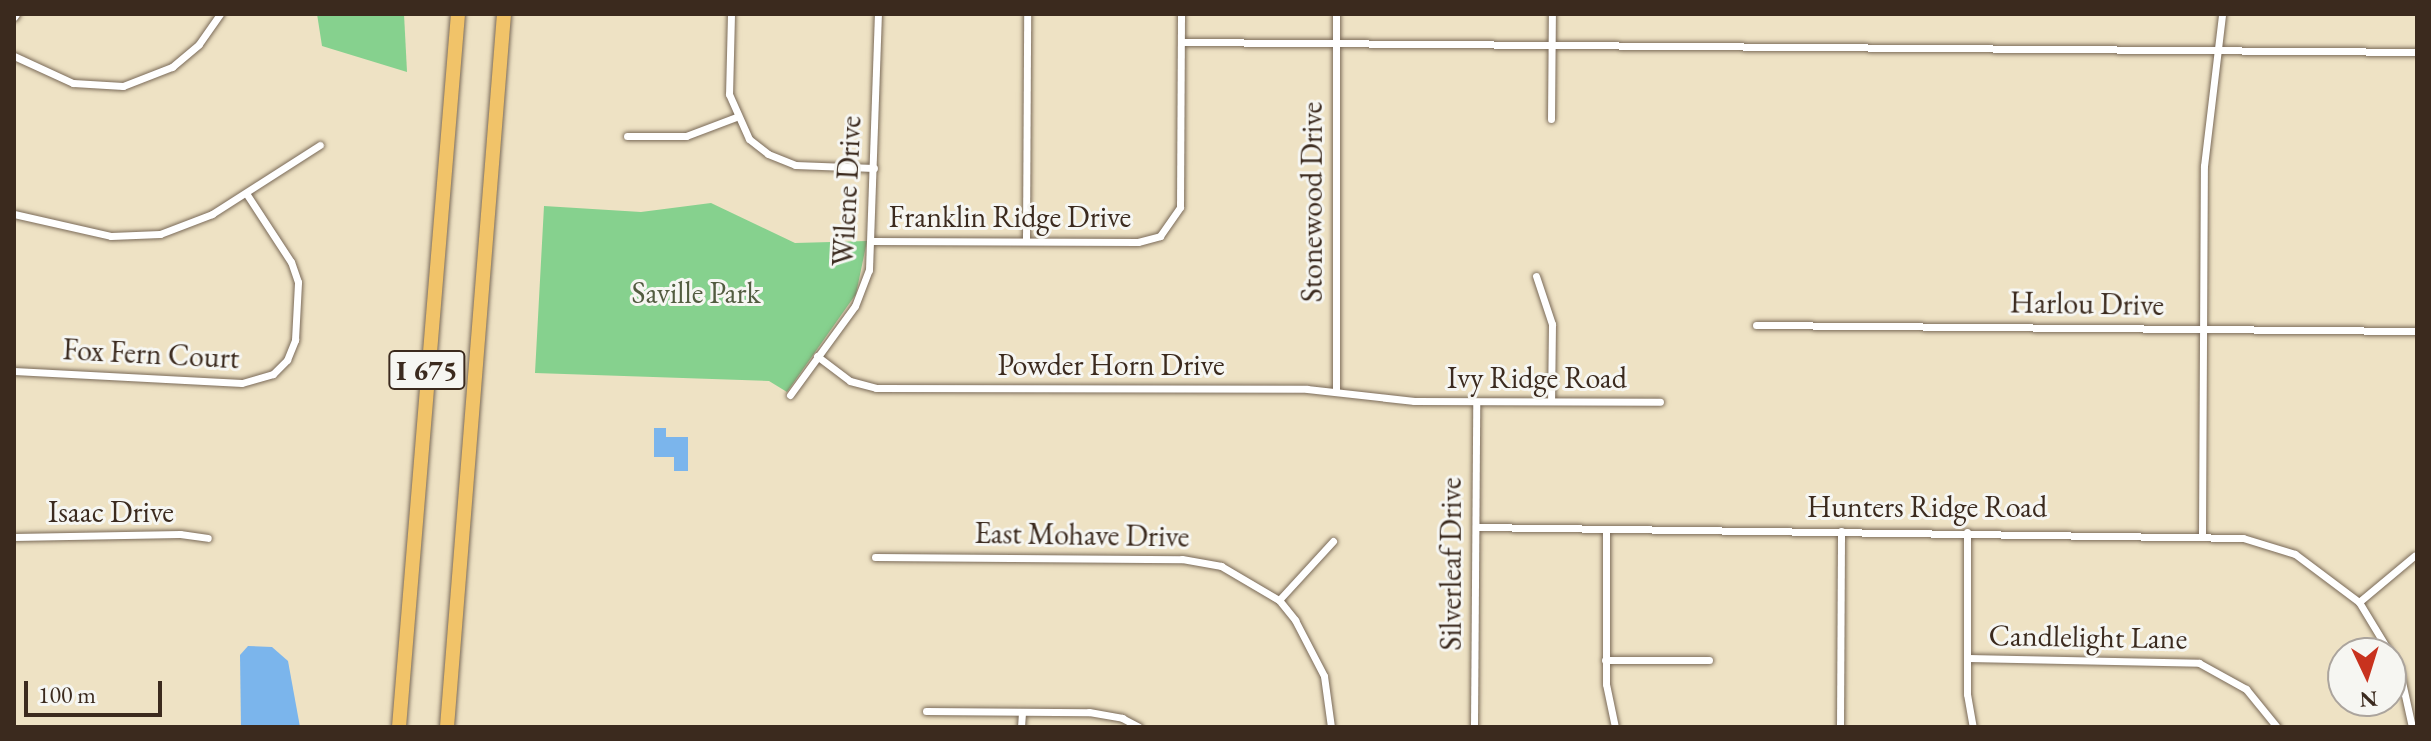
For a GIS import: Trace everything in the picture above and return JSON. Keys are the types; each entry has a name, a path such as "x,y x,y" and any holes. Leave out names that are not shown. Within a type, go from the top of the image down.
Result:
{"highway":[{"name":"I 675","path":"399,727 458,14"},
{"name":"I 675","path":"447,727 504,14"}],"street":[{"path":"14,56 73,83 123,86 157,76 187,57 220,14"},
{"path":"731,14 729,87 736,117 755,144 782,161 874,168"},
{"name":"Wilene Drive","path":"790,395 861,296 872,241 878,14"},
{"path":"1026,241 1027,14"},
{"path":"1181,14 1181,42 2417,52"},
{"name":"Stonewood Drive","path":"1336,14 1336,390"},
{"path":"1551,119 1552,14"},
{"path":"2202,533 2204,166 2222,14"},
{"name":"Franklin Ridge Drive","path":"872,241 1149,241 1169,228 1180,207 1181,42"},
{"path":"627,136 686,136 736,117"},
{"path":"14,214 93,233 145,236 188,226 320,145"},
{"name":"Fox Fern Court","path":"14,371 242,383 273,374 287,360 295,340 298,282 291,262 246,193"},
{"path":"1536,276 1552,324 1551,401"},
{"name":"Harlou Drive","path":"1756,325 2417,331"},
{"name":"Powder Horn Drive","path":"817,356 850,381 876,388 1336,390 1414,401"},
{"name":"Ivy Ridge Road","path":"1414,401 1660,402"},
{"name":"Silverleaf Drive","path":"1474,727 1476,402"},
{"name":"Hunters Ridge Road","path":"1476,527 2202,533 2243,538 2286,551 2359,602"},
{"path":"1606,529 1605,660 1615,727"},
{"path":"1840,727 1841,531"},
{"path":"1967,532 1968,658 1973,727"},
{"name":"Isaac Drive","path":"14,537 180,534 208,538"},
{"path":"1331,727 1319,665 1279,600 1333,541"},
{"path":"2412,727 2399,668 2359,602 2414,556"},
{"name":"East Mohave Drive","path":"875,557 1182,559 1221,566 1279,600"},
{"name":"Candlelight Lane","path":"1968,658 2199,663 2246,689 2277,727"},
{"path":"1605,660 1709,660"},
{"path":"926,711 1106,713 1139,727"},
{"path":"1021,727 1022,712"}],"green space":[{"path":"317,14 404,14 407,72 322,46"},
{"name":"Saville Park","path":"711,203 795,243 867,241 856,294 787,392 769,381 535,373 544,206 641,212"}],"water":[{"path":"654,428 666,428 666,437 688,437 688,471 674,471 674,457 654,457"},
{"path":"248,646 272,647 288,661 300,727 241,727 240,655"}]}
